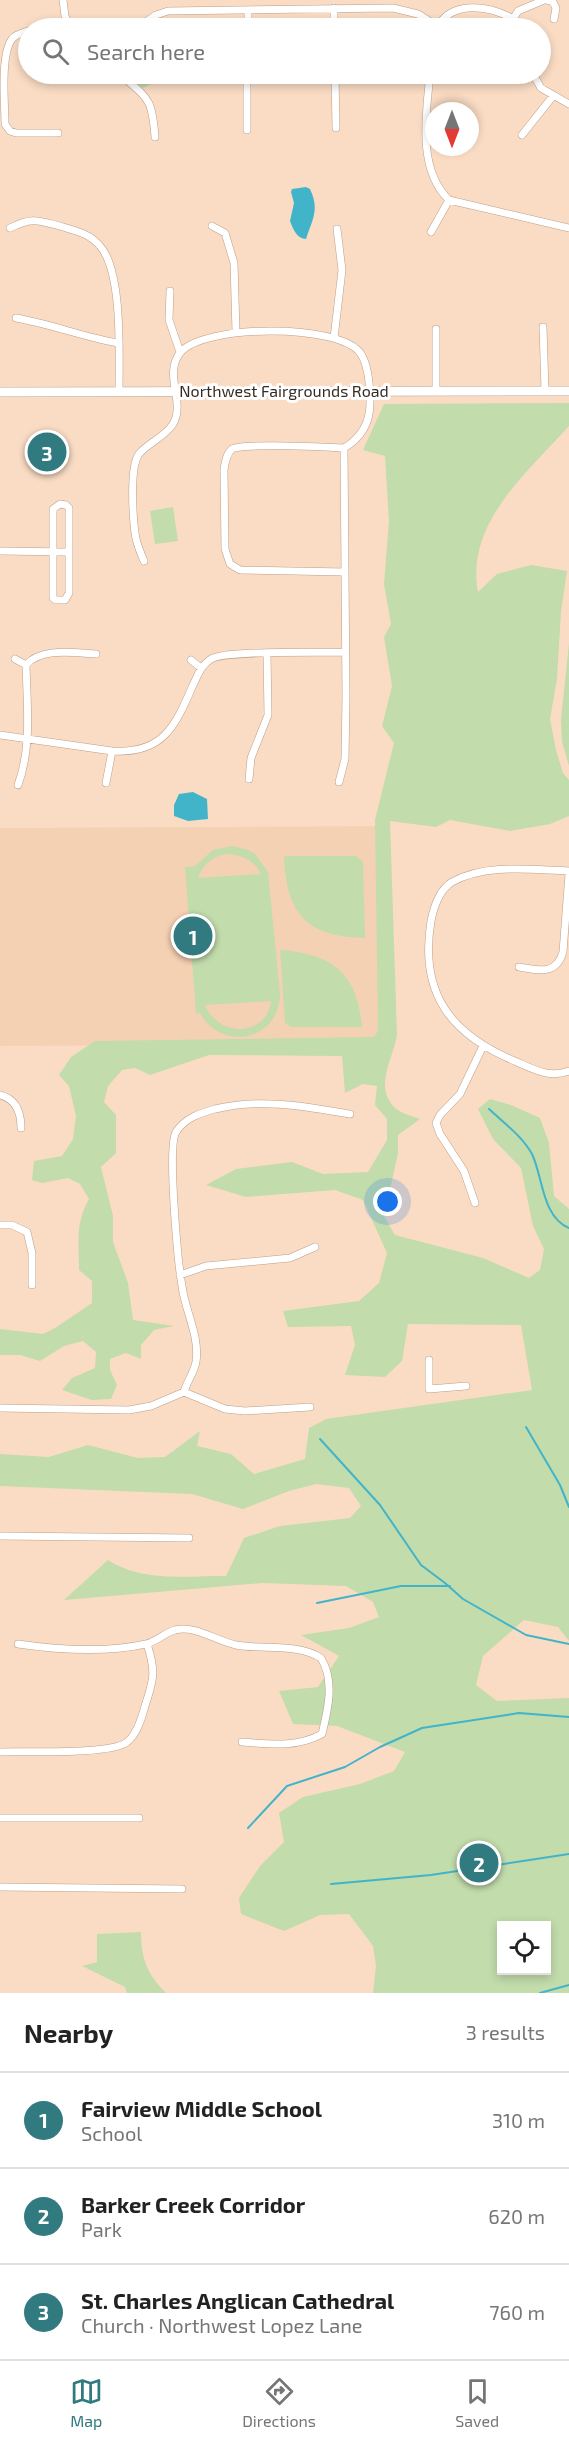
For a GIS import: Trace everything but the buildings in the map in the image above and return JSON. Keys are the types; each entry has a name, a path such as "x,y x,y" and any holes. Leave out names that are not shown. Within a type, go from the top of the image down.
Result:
{"main road":[{"name":"Northwest Fairgrounds Road","path":"0,392 569,391"}],"street":[{"path":"63,0 68,18"},
{"path":"514,18 518,10 545,0 553,2 556,8 554,19"},
{"path":"446,18 454,10 475,6 494,10 511,18"},
{"path":"334,8 334,18"},
{"path":"152,18 168,11 393,8 418,14 424,18"},
{"path":"248,10 248,18"},
{"path":"18,36 12,39 8,46 6,59 5,124 10,131 16,133 58,133"},
{"path":"131,84 149,100 153,113 155,137"},
{"path":"247,84 247,130"},
{"path":"335,84 336,128"},
{"path":"430,84 427,135 429,168 433,181 449,200 569,228"},
{"path":"539,84 553,96 569,104"},
{"path":"522,135 553,96"},
{"path":"430,232 449,200"},
{"path":"10,228 26,220 42,221 84,233 100,246 115,278 119,392"},
{"path":"212,226 225,233 234,263 236,332"},
{"path":"334,338 342,270 337,228"},
{"path":"170,291 169,320 180,352"},
{"path":"16,318 118,343"},
{"path":"543,327 545,391"},
{"path":"436,329 436,391"},
{"path":"144,561 136,539 134,463 141,452 164,434 175,421 177,408 173,366 180,352 187,345 203,339 236,332 296,332 344,340 360,354 370,391 370,411 366,424 355,442 344,448 235,448 226,459 224,470 225,549 233,567 240,570 345,572"},
{"path":"339,782 345,759 344,448"},
{"path":"60,504 69,508 69,552 69,593 65,600 60,600 53,598 52,509 60,504"},
{"path":"0,552 69,552"},
{"path":"0,735 112,751 125,752 141,749 154,745 165,737 183,707 201,668 212,658 345,652"},
{"path":"18,785 23,772 27,738 26,665 31,659 41,655 96,654"},
{"path":"249,779 251,758 268,715 267,654"},
{"path":"15,659 26,665"},
{"path":"191,660 201,668"},
{"path":"106,783 112,751"},
{"path":"519,967 543,970 552,968 560,962 563,952 569,873 499,869 454,881 445,888 438,897 433,911 429,937 430,970 434,986 447,1013 466,1036 483,1046 541,1072 559,1074 569,1071"},
{"path":"475,1203 464,1171 440,1134 436,1123 440,1115 460,1094 483,1046"},
{"path":"0,1095 8,1097 18,1107 21,1128"},
{"path":"0,1408 129,1410 151,1406 184,1392 193,1372 196,1353 180,1275 173,1143 175,1134 183,1122 203,1112 238,1104 262,1102 350,1114"},
{"path":"0,1225 12,1225 27,1232 32,1253 32,1285"},
{"path":"180,1275 206,1266 290,1258 315,1247"},
{"path":"429,1360 429,1389 466,1386"},
{"path":"184,1392 225,1409 245,1412 310,1407"},
{"path":"0,1536 189,1538"},
{"path":"18,1644 56,1650 91,1649 147,1644 175,1630 190,1630 235,1645 303,1650 321,1658 328,1673 330,1694 322,1734 287,1745 242,1742"},
{"path":"0,1752 100,1749 124,1744 135,1731 151,1686 154,1666 147,1644"},
{"path":"0,1818 139,1818"},
{"path":"0,1887 182,1888"}],"shaded area":[{"path":"385,826 386,1044 0,1046 0,828"}],"green space":[{"path":"138,84 151,84 143,88"},
{"path":"569,403 569,426 503,500 490,521 481,543 476,567 478,592 497,574 531,565 567,571 561,611 557,679 550,719 563,773 569,780 569,816 550,824 510,831 450,820 436,827 390,821 397,1035 386,1072 385,1090 394,1107 420,1119 398,1135 398,1153 384,1216 395,1235 483,1258 529,1278 540,1270 544,1249 533,1226 521,1168 493,1139 478,1109 490,1099 511,1105 540,1118 549,1143 554,1196 569,1209 569,1641 558,1627 524,1620 483,1656 476,1685 497,1701 569,1698 569,1993 373,1993 376,1966 373,1946 349,1914 320,1915 284,1931 241,1914 239,1898 260,1866 284,1842 279,1813 303,1797 360,1784 394,1771 405,1752 337,1726 293,1724 279,1691 318,1687 339,1656 301,1635 349,1628 379,1617 373,1602 346,1586 263,1583 64,1600 108,1560 135,1572 150,1575 226,1576 244,1538 280,1526 350,1518 361,1506 349,1488 316,1484 289,1491 243,1509 192,1494 0,1486 0,1454 49,1457 88,1445 138,1458 165,1457 200,1431 197,1446 231,1454 254,1474 305,1459 309,1428 326,1419 532,1390 521,1325 408,1324 402,1361 385,1377 345,1375 355,1345 351,1326 288,1327 283,1311 359,1301 379,1283 387,1253 363,1200 335,1190 246,1197 206,1185 236,1169 292,1162 323,1174 368,1172 387,1140 387,1119 375,1105 377,1086 363,1084 345,1093 342,1056 209,1055 150,1075 135,1068 122,1070 108,1086 104,1102 116,1115 116,1153 101,1167 113,1216 113,1242 128,1283 133,1320 174,1326 154,1330 141,1345 141,1359 126,1353 110,1359 110,1370 117,1385 111,1399 92,1400 62,1390 72,1378 95,1368 96,1352 83,1341 64,1346 40,1361 20,1355 0,1355 0,1329 43,1334 92,1303 92,1281 79,1270 78,1241 82,1217 89,1199 80,1184 68,1178 42,1183 32,1180 34,1161 62,1156 73,1139 76,1116 69,1086 59,1075 71,1057 95,1041 374,1037 378,1031 375,820 394,743 382,726 392,686 384,637 391,624 384,584 389,521 385,456 363,450 384,404"},
{"path":"173,507 178,541 155,544 150,511"},
{"path":"569,643 569,766 562,742 561,720"},
{"path":"233,846 248,850 255,854 268,872 280,994 277,1010 271,1022 260,1031 248,1036 235,1037 222,1033 210,1026 200,1013 196,1014 185,867 195,866 213,850","holes":["226,854 246,859 255,865 261,874 198,878 209,862","271,1001 267,1013 260,1022 241,1029 230,1028 220,1023 211,1016 205,1005"]},
{"path":"284,856 356,856 363,862 365,938 328,933 314,927 303,918 289,893"},
{"path":"280,950 314,956 339,970 355,993 362,1027 291,1027 285,1023"},
{"path":"141,1932 146,1965 166,1993 127,1993 125,1987 82,1966 97,1962 97,1934"}],"water":[{"path":"306,187 310,189 313,196 315,209 306,239 303,239 294,230 290,221 294,203 291,192 292,189"},
{"path":"193,792 207,799 208,819 188,821 174,816 174,805 179,794"}],"waterway":[{"path":"489,1109 528,1147 536,1163 548,1206 560,1223 569,1228"},
{"path":"526,1427 560,1485 569,1507"},
{"path":"320,1439 380,1505 421,1565 463,1599 526,1635 569,1644"},
{"path":"317,1603 401,1586 450,1586"},
{"path":"248,1828 287,1786 345,1767 380,1747 422,1728 519,1713 569,1717"},
{"path":"331,1884 431,1875 569,1854"},
{"path":"540,1993 569,1985"}],"place":[{"name":"St. Charles Anglican Cathedral","path":"47,452"},
{"name":"Fairview Middle School","path":"193,936"},
{"name":"Barker Creek Corridor","path":"479,1863"}]}
